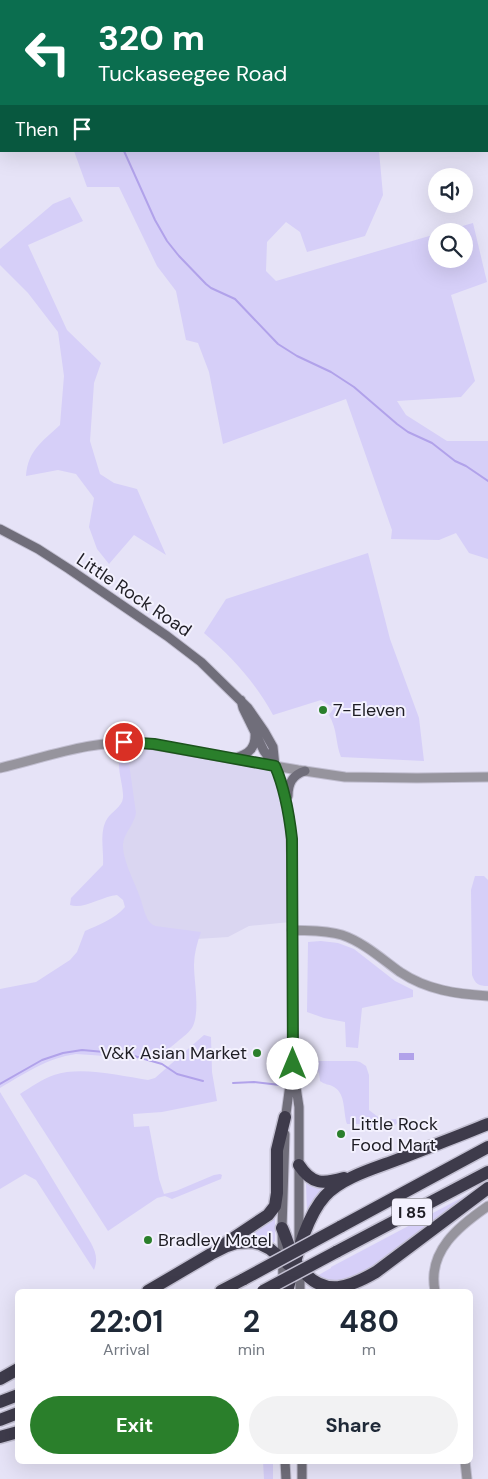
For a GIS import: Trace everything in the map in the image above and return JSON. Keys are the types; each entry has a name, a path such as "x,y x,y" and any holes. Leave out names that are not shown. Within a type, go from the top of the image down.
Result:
{"highway":[{"path":"211,1254 268,1215 275,1206 277,1193 277,1150 285,1117"},
{"path":"289,1271 313,1213 325,1196 341,1184 370,1170 488,1124"},
{"name":"I 85","path":"225,1289 488,1147"},
{"path":"299,1165 308,1177 314,1181 322,1182 330,1182 370,1170"},
{"name":"I 85","path":"267,1289 488,1172"},
{"path":"355,1289 488,1188"},
{"path":"289,1271 299,1226"},
{"path":"282,1228 289,1271 297,1289"},
{"path":"151,1289 211,1254 236,1243 252,1242 260,1244 270,1249 289,1271 332,1288 350,1285 385,1265"},
{"path":"0,1379 15,1371"},
{"path":"0,1402 15,1396"},
{"path":"0,1420 15,1414"},
{"path":"0,1437 15,1433"}],"main road":[{"name":"Little Rock Road","path":"0,529 46,554 167,636 201,662 248,708 267,735 273,748 275,766 287,804 292,849 293,1067 299,1107 299,1226"},
{"name":"Little Rock Road","path":"241,700 264,751 275,766"},
{"path":"235,758 253,748 256,739 255,732"},
{"path":"287,804 291,780 305,771"},
{"name":"Little Rock Road","path":"282,1228 285,1117 293,1067"},
{"path":"285,1464 286,1479"},
{"path":"302,1464 302,1479"}],"street":[{"path":"0,768 98,743 113,742 143,743 305,771 359,778 488,778"},
{"path":"292,930 343,935 359,943 401,973 428,987 464,994 488,996"},
{"path":"435,1289 434,1271 438,1257 446,1243 455,1230 488,1206"},
{"path":"465,1464 467,1479"}],"shaded area":[{"path":"74,152 379,152 383,195 365,236 307,252 300,232 286,222 267,242 266,271 276,281 428,236 428,268 473,268 473,223 487,282 451,295 475,381 461,397 397,401 406,415 447,441 488,441 488,559 469,553 456,533 439,540 391,539 392,530 346,399 223,444 209,372 198,343 186,340 176,291 157,266 119,187 87,187"},
{"path":"70,197 83,221 28,245 67,330 101,363 94,383 90,441 100,474 114,483 137,489 166,555 134,535 109,564 97,549 89,527 94,498 76,474 58,470 26,476 30,459 37,447 60,425 64,376 58,332 28,293 0,265 0,249 53,204"},
{"path":"368,553 390,639 419,718 424,761 341,757 334,726 329,715 334,708 321,700 273,715 259,692 242,671 204,633 226,599"},
{"path":"122,742 274,767 287,805 291,922 249,926 228,937 150,942 105,828 132,820"},
{"path":"122,752 125,752 128,756 136,813 124,840 123,850 149,922 155,926 201,932 194,961 196,1012 193,1026 177,1042 156,1056 146,1059 126,1059 78,1054 65,1056 36,1067 0,1088 0,989 36,982 70,960 77,952 85,931 111,918 125,907 123,900 117,895 81,906 70,905 71,898 103,865 103,830 109,816 121,804 123,798 119,768"},
{"path":"475,876 484,876 488,880 488,986 478,984 474,981 472,975 471,890"},
{"path":"308,942 338,943 354,949 395,981 413,990 413,997 362,1008 358,1048 346,1047 345,1022 307,1012"},
{"path":"204,1035 211,1037 212,1072 217,1101 162,1112 133,1114 134,1127 149,1126 159,1179 164,1194 214,1175 222,1175 221,1179 172,1199 165,1196 157,1198 108,1231 20,1094 45,1079 65,1072 101,1073 148,1080 155,1078"},
{"path":"399,1053 414,1053 414,1060 399,1060"},
{"path":"314,1061 356,1061 366,1066 369,1075 369,1110 382,1120 396,1119 397,1123 391,1128 383,1130 366,1128 366,1124 347,1124 341,1094 334,1087 320,1081 319,1073 312,1064"},
{"path":"0,1092 91,1243 96,1256 94,1270 36,1180 25,1174 0,1189"},
{"path":"306,1183 312,1186 328,1187 307,1213"},
{"path":"482,1187 366,1272 337,1283 315,1277 331,1267"},
{"path":"273,1217 275,1219 275,1241 273,1243 249,1236 248,1234"},
{"path":"263,1464 273,1464 273,1479 264,1479"}],"waterway":[{"path":"124,152 155,220 167,241 206,284 235,299 278,344 297,356 331,372 354,387 408,432 432,443 455,461 488,481"},
{"path":"0,1084 42,1060 63,1053 82,1050 127,1054 162,1064 177,1074 203,1081"},
{"path":"233,1083 254,1082 280,1085"}],"place":[{"name":"7-Eleven","path":"323,710"},
{"name":"V&K Asian Market","path":"257,1053"},
{"name":"Little Rock Food Mart","path":"341,1134"},
{"name":"Bradley Motel","path":"148,1240"}],"route":[{"path":"124,742 154,744 275,766 287,804 292,839 293,1064"}]}
